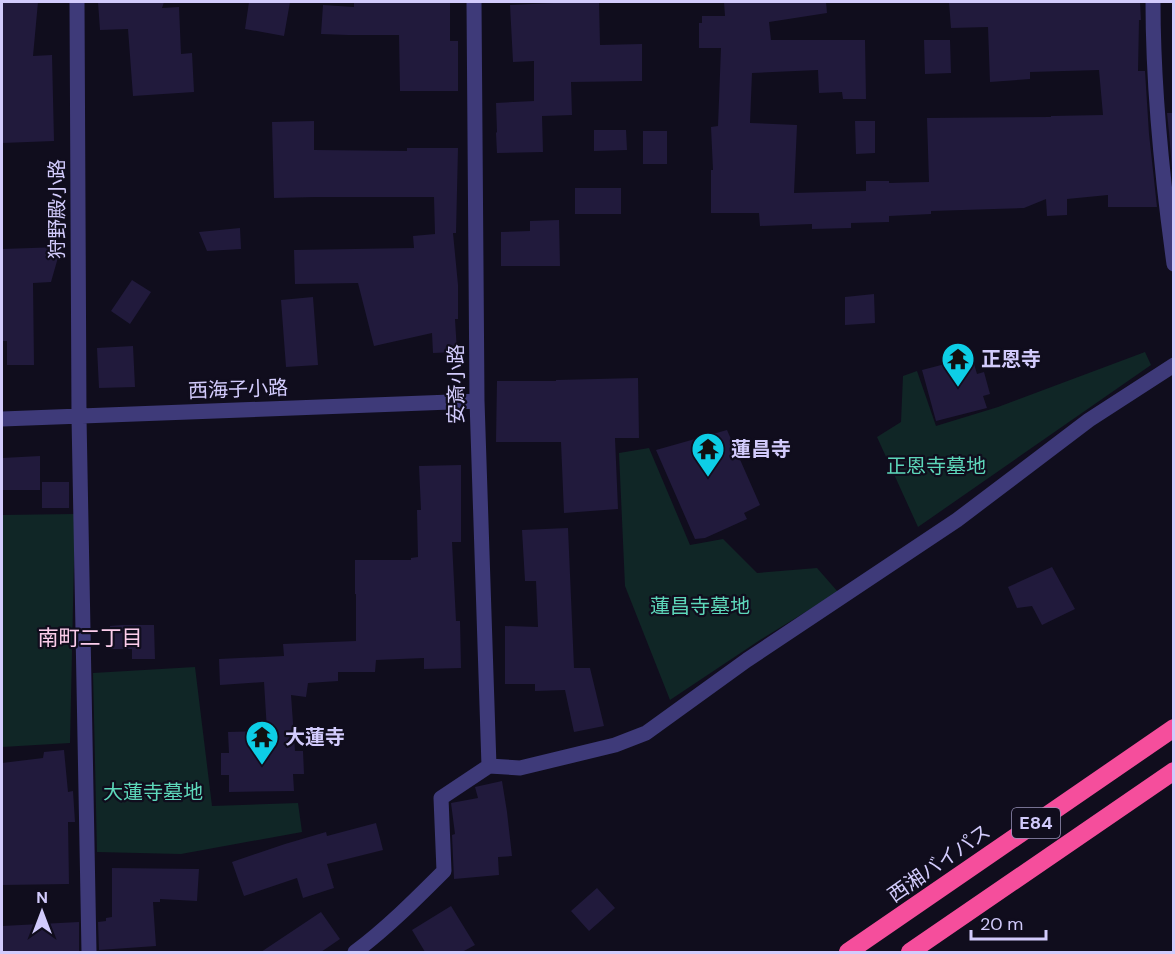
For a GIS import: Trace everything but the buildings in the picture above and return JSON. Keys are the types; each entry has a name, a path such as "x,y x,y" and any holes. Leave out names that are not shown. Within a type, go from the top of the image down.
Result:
{"highway":[{"name":"西湘バイパス","path":"848,952 1173,728"},
{"name":"E84","path":"913,950 1173,771"}],"street":[{"name":"狩野殿小路","path":"76,2 79,417 89,952"},
{"name":"安斎小路","path":"474,2 477,401 489,766"},
{"path":"1153,2 1153,57 1173,264"},
{"path":"355,952 402,913 444,871 441,798 489,766 520,768 615,745 646,733 747,660 957,520 1089,420 1173,365"},
{"name":"西海子小路","path":"2,419 477,401"}],"green space":[{"name":"正恩寺墓地","path":"1145,352 1151,365 918,527 877,437 901,422 903,376 917,371 936,426 998,407"},
{"name":"蓮昌寺墓地","path":"649,448 690,545 723,539 757,573 817,568 838,592 760,640 670,700 625,586 619,453"},
{"path":"75,514 70,743 2,747 2,515"},
{"name":"大蓮寺墓地","path":"195,667 212,806 298,803 302,832 181,854 97,852 93,673"}],"place":[{"name":"正恩寺","path":"958,388"},
{"name":"蓮昌寺","path":"708,478"},
{"name":"大蓮寺","path":"262,766"}],"district":[{"name":"南町二丁目","path":"90,638"}]}
